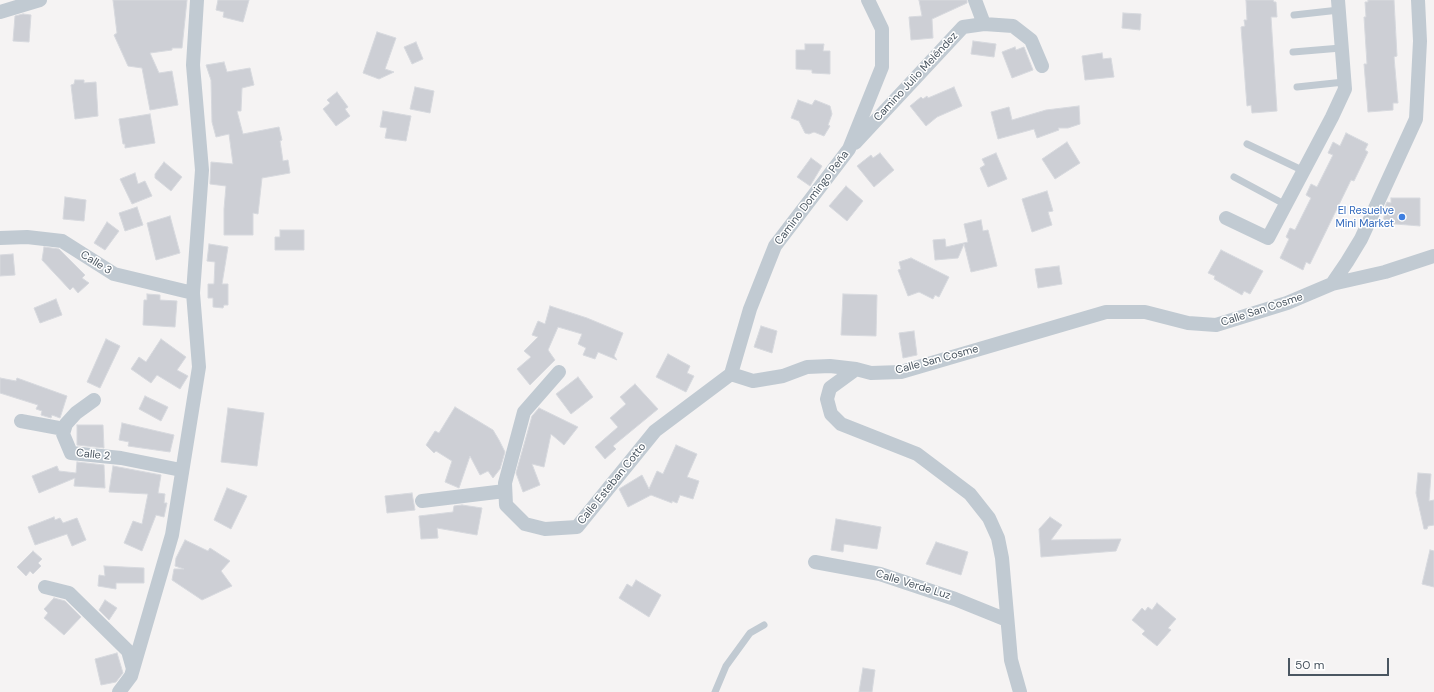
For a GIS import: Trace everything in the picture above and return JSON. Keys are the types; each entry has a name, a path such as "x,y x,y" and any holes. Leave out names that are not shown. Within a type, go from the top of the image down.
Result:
{"street":[{"path":"0,12 40,0"},
{"path":"119,692 131,676 172,535 181,470 199,368 193,293 202,170 194,65 197,0"},
{"name":"Camino Domingo Peña","path":"731,374 750,309 775,246 849,149 882,67 882,29 868,0"},
{"path":"975,0 984,24"},
{"path":"1332,284 1348,262 1360,239 1416,119 1420,41 1418,0"},
{"path":"1226,218 1268,238 1304,171 1332,117 1344,89 1338,5"},
{"name":"Camino Julio Meléndez","path":"849,149 963,27 984,24 1013,26 1031,40 1042,66"},
{"name":"Calle 3","path":"0,238 27,236 62,241 114,274 193,293"},
{"name":"Calle San Cosme","path":"731,374 754,382 783,376 807,367 830,366 856,369 871,373 901,372 1106,312 1145,312 1188,324 1216,325 1287,303 1332,284 1385,272 1434,256"},
{"path":"856,369 830,388 827,398 831,414 840,424 917,454 970,494 989,518 998,538 1002,558 1011,660 1020,692"},
{"name":"Calle Esteban Cotto","path":"558,372 524,412 505,483 506,504 525,524 545,529 577,527 655,431 731,374"},
{"path":"21,421 64,430 66,424 76,413 94,400"},
{"name":"Calle 2","path":"64,430 65,440 71,453 121,458 181,470"},
{"path":"422,501 505,491"},
{"name":"Calle Verde Luz","path":"815,562 880,574 955,598 1007,620"},
{"path":"44,587 69,593 128,651 133,670"}],"lane":[{"path":"1294,15 1338,5"},
{"path":"1293,52 1341,48"},
{"path":"1297,86 1344,82"},
{"path":"1247,144 1304,171"},
{"path":"1234,177 1286,205"},
{"path":"714,692 726,666 750,633 764,625"}],"building":[{"path":"113,0 187,0 182,48 172,48 172,50 150,53 159,73 172,71 178,105 150,110 142,68 128,66 114,35 117,33"},
{"path":"218,0 249,0 243,22 223,17 224,12 216,10"},
{"path":"919,0 967,0 967,3 932,19 933,38 911,40 909,17 922,16"},
{"path":"1246,0 1273,0 1276,2 1277,17 1271,17 1277,111 1252,113 1251,105 1247,106 1241,27 1245,26 1244,20 1247,20"},
{"path":"1368,0 1394,0 1397,56 1394,57 1398,103 1393,103 1393,110 1368,112 1364,64 1367,64 1364,17 1366,17 1365,2 1368,2"},
{"path":"1123,13 1141,14 1140,30 1122,28"},
{"path":"23,14 31,15 29,42 13,41 15,16"},
{"path":"377,32 396,38 385,69 394,72 379,79 363,73"},
{"path":"973,41 996,44 994,57 971,54"},
{"path":"416,42 423,59 412,64 404,47"},
{"path":"805,44 824,44 823,51 830,51 830,74 812,73 812,70 796,69 796,50 805,50"},
{"path":"1015,47 1016,50 1024,47 1033,70 1012,78 1002,52"},
{"path":"1102,53 1103,59 1111,58 1114,77 1085,80 1082,56"},
{"path":"224,62 227,72 250,68 254,85 242,88 241,111 237,111 243,134 279,127 282,140 280,141 283,161 288,160 290,173 262,178 258,214 253,213 253,235 224,235 226,186 210,184 211,162 233,164 229,134 216,137 212,122 211,80 206,65"},
{"path":"75,80 84,80 84,83 96,82 98,116 75,119 71,85 74,84"},
{"path":"415,87 434,91 430,113 410,109"},
{"path":"954,87 962,106 937,117 926,126 910,106 921,97 923,99 927,96 928,98"},
{"path":"337,92 348,107 345,109 350,116 336,126 323,109 330,103 327,100"},
{"path":"798,100 812,105 815,100 830,106 832,114 828,125 830,126 824,136 814,132 809,134 805,133 799,121 791,118"},
{"path":"1079,106 1080,124 1068,128 1058,128 1059,130 1037,138 1034,129 998,139 991,112 1009,107 1012,120 1046,110"},
{"path":"383,111 411,116 406,141 385,138 387,128 380,127"},
{"path":"150,114 155,143 125,148 119,119"},
{"path":"1346,133 1368,144 1365,150 1368,152 1354,181 1351,180 1310,264 1306,262 1303,270 1280,258 1289,239 1286,237 1290,228 1295,230 1311,198 1306,195 1311,184 1317,187 1333,155 1328,153 1333,142 1340,146"},
{"path":"1067,142 1080,163 1055,179 1042,159"},
{"path":"880,153 894,170 874,187 857,166 871,155 873,158"},
{"path":"996,153 1007,179 988,187 980,168 985,165 982,159"},
{"path":"811,158 822,166 810,186 797,177"},
{"path":"164,162 182,177 171,191 155,178 155,174"},
{"path":"135,173 138,184 145,181 152,196 132,204 120,179"},
{"path":"846,186 863,201 847,221 829,206"},
{"path":"1047,191 1053,211 1048,212 1052,225 1032,232 1022,199"},
{"path":"65,197 86,200 84,221 63,219"},
{"name":"El Resuelve Mini Market","path":"1391,198 1420,198 1420,226 1383,223 1386,204 1387,202 1391,203"},
{"path":"137,207 143,225 125,231 119,213"},
{"path":"170,216 180,253 156,260 147,223"},
{"path":"981,220 983,231 988,230 997,266 971,272 964,244 958,258 935,260 933,240 945,239 946,247 968,242 964,224"},
{"path":"107,222 119,231 105,250 94,243"},
{"path":"280,230 304,230 304,250 275,250 275,237 280,237"},
{"path":"209,244 228,247 222,284 228,284 228,305 224,305 223,308 213,307 213,298 208,298 208,284 214,284 215,262 207,261"},
{"path":"44,247 59,249 85,275 82,278 89,283 78,293 73,287 70,290 42,260"},
{"path":"1221,250 1263,271 1250,294 1244,291 1242,295 1214,279 1215,276 1208,273"},
{"path":"13,254 15,275 0,276 0,255"},
{"path":"911,258 949,277 939,297 935,295 933,299 919,292 908,296 898,270 901,269 899,262"},
{"path":"1059,266 1062,284 1038,288 1035,269"},
{"path":"147,294 160,295 160,300 177,301 175,327 143,325 144,300 147,300"},
{"path":"843,294 877,295 876,336 841,335"},
{"path":"56,299 62,315 40,323 34,308"},
{"path":"550,306 587,318 623,333 614,356 617,360 598,352 595,359 583,355 586,348 578,344 582,334 558,327 548,350 555,360 530,385 517,369 531,357 524,351 538,337 532,335 538,321 545,324"},
{"path":"761,326 777,331 772,353 754,347"},
{"path":"914,331 917,355 903,358 899,333"},
{"path":"106,339 120,346 100,388 87,382"},
{"path":"161,339 186,357 177,370 188,376 180,389 157,375 151,383 131,369 139,357 146,362"},
{"path":"668,354 690,366 687,373 694,376 686,392 656,377"},
{"path":"578,377 593,397 571,414 556,394"},
{"path":"0,378 16,381 17,378 67,396 60,418 52,415 51,418 41,415 42,411 36,409 38,405 0,393"},
{"path":"635,384 658,409 613,446 616,449 605,459 595,447 618,427 610,418 626,404 620,397"},
{"path":"145,396 168,407 161,421 139,409"},
{"path":"455,407 493,430 505,452 500,469 493,478 488,471 480,475 470,456 459,488 445,482 452,461 436,451 434,453 426,445 435,431 439,433"},
{"path":"228,408 264,413 257,466 221,462"},
{"path":"539,408 578,427 564,445 551,434 544,467 532,464 540,485 523,492 516,473 532,416"},
{"path":"122,423 174,435 170,452 128,446 129,442 119,440"},
{"path":"77,425 103,425 104,448 77,445"},
{"path":"676,445 697,454 687,477 699,481 693,499 680,495 677,503 672,501 672,503 651,495 628,507 619,489 642,475 649,489 657,471 663,474"},
{"path":"77,462 104,465 105,488 74,486 75,478 39,493 32,476 57,466 59,471 76,473"},
{"path":"113,466 161,475 158,493 165,494 164,503 167,503 164,517 156,515 142,551 124,543 133,521 142,524 148,494 109,492"},
{"path":"1418,473 1431,474 1429,501 1434,500 1434,525 1428,526 1427,529 1424,529 1416,493"},
{"path":"227,488 247,496 231,529 214,520"},
{"path":"412,493 415,510 387,513 385,496"},
{"path":"462,505 482,508 477,535 437,528 438,538 421,539 419,516 453,512 454,506"},
{"path":"54,517 55,520 60,518 63,523 77,518 86,540 72,546 67,534 35,545 28,527"},
{"path":"1050,517 1062,525 1051,540 1121,539 1116,551 1041,557 1039,529"},
{"path":"836,519 881,527 877,549 844,544 843,552 831,550"},
{"path":"185,540 208,551 210,548 230,561 221,571 232,586 202,600 172,580 174,569 184,569 175,566 176,558"},
{"path":"936,542 968,552 961,575 926,564"},
{"path":"1430,550 1434,551 1434,587 1422,584"},
{"path":"33,551 42,559 38,563 41,566 33,574 30,571 26,576 17,567"},
{"path":"104,566 144,568 144,583 116,583 116,589 98,586 99,575 105,576"},
{"path":"636,580 661,595 649,617 619,598 627,584 632,587"},
{"path":"54,598 65,601 81,617 64,635 44,618 48,613 44,609"},
{"path":"105,600 117,608 109,620 99,610"},
{"path":"1157,603 1176,619 1168,628 1171,630 1157,646 1142,634 1145,631 1132,620 1142,608 1145,611 1148,607 1152,610"},
{"path":"117,653 123,673 116,682 101,685 95,659"},
{"path":"863,668 875,670 872,692 859,692"}],"place":[{"name":"El Resuelve Mini Market","path":"1402,217"}]}
